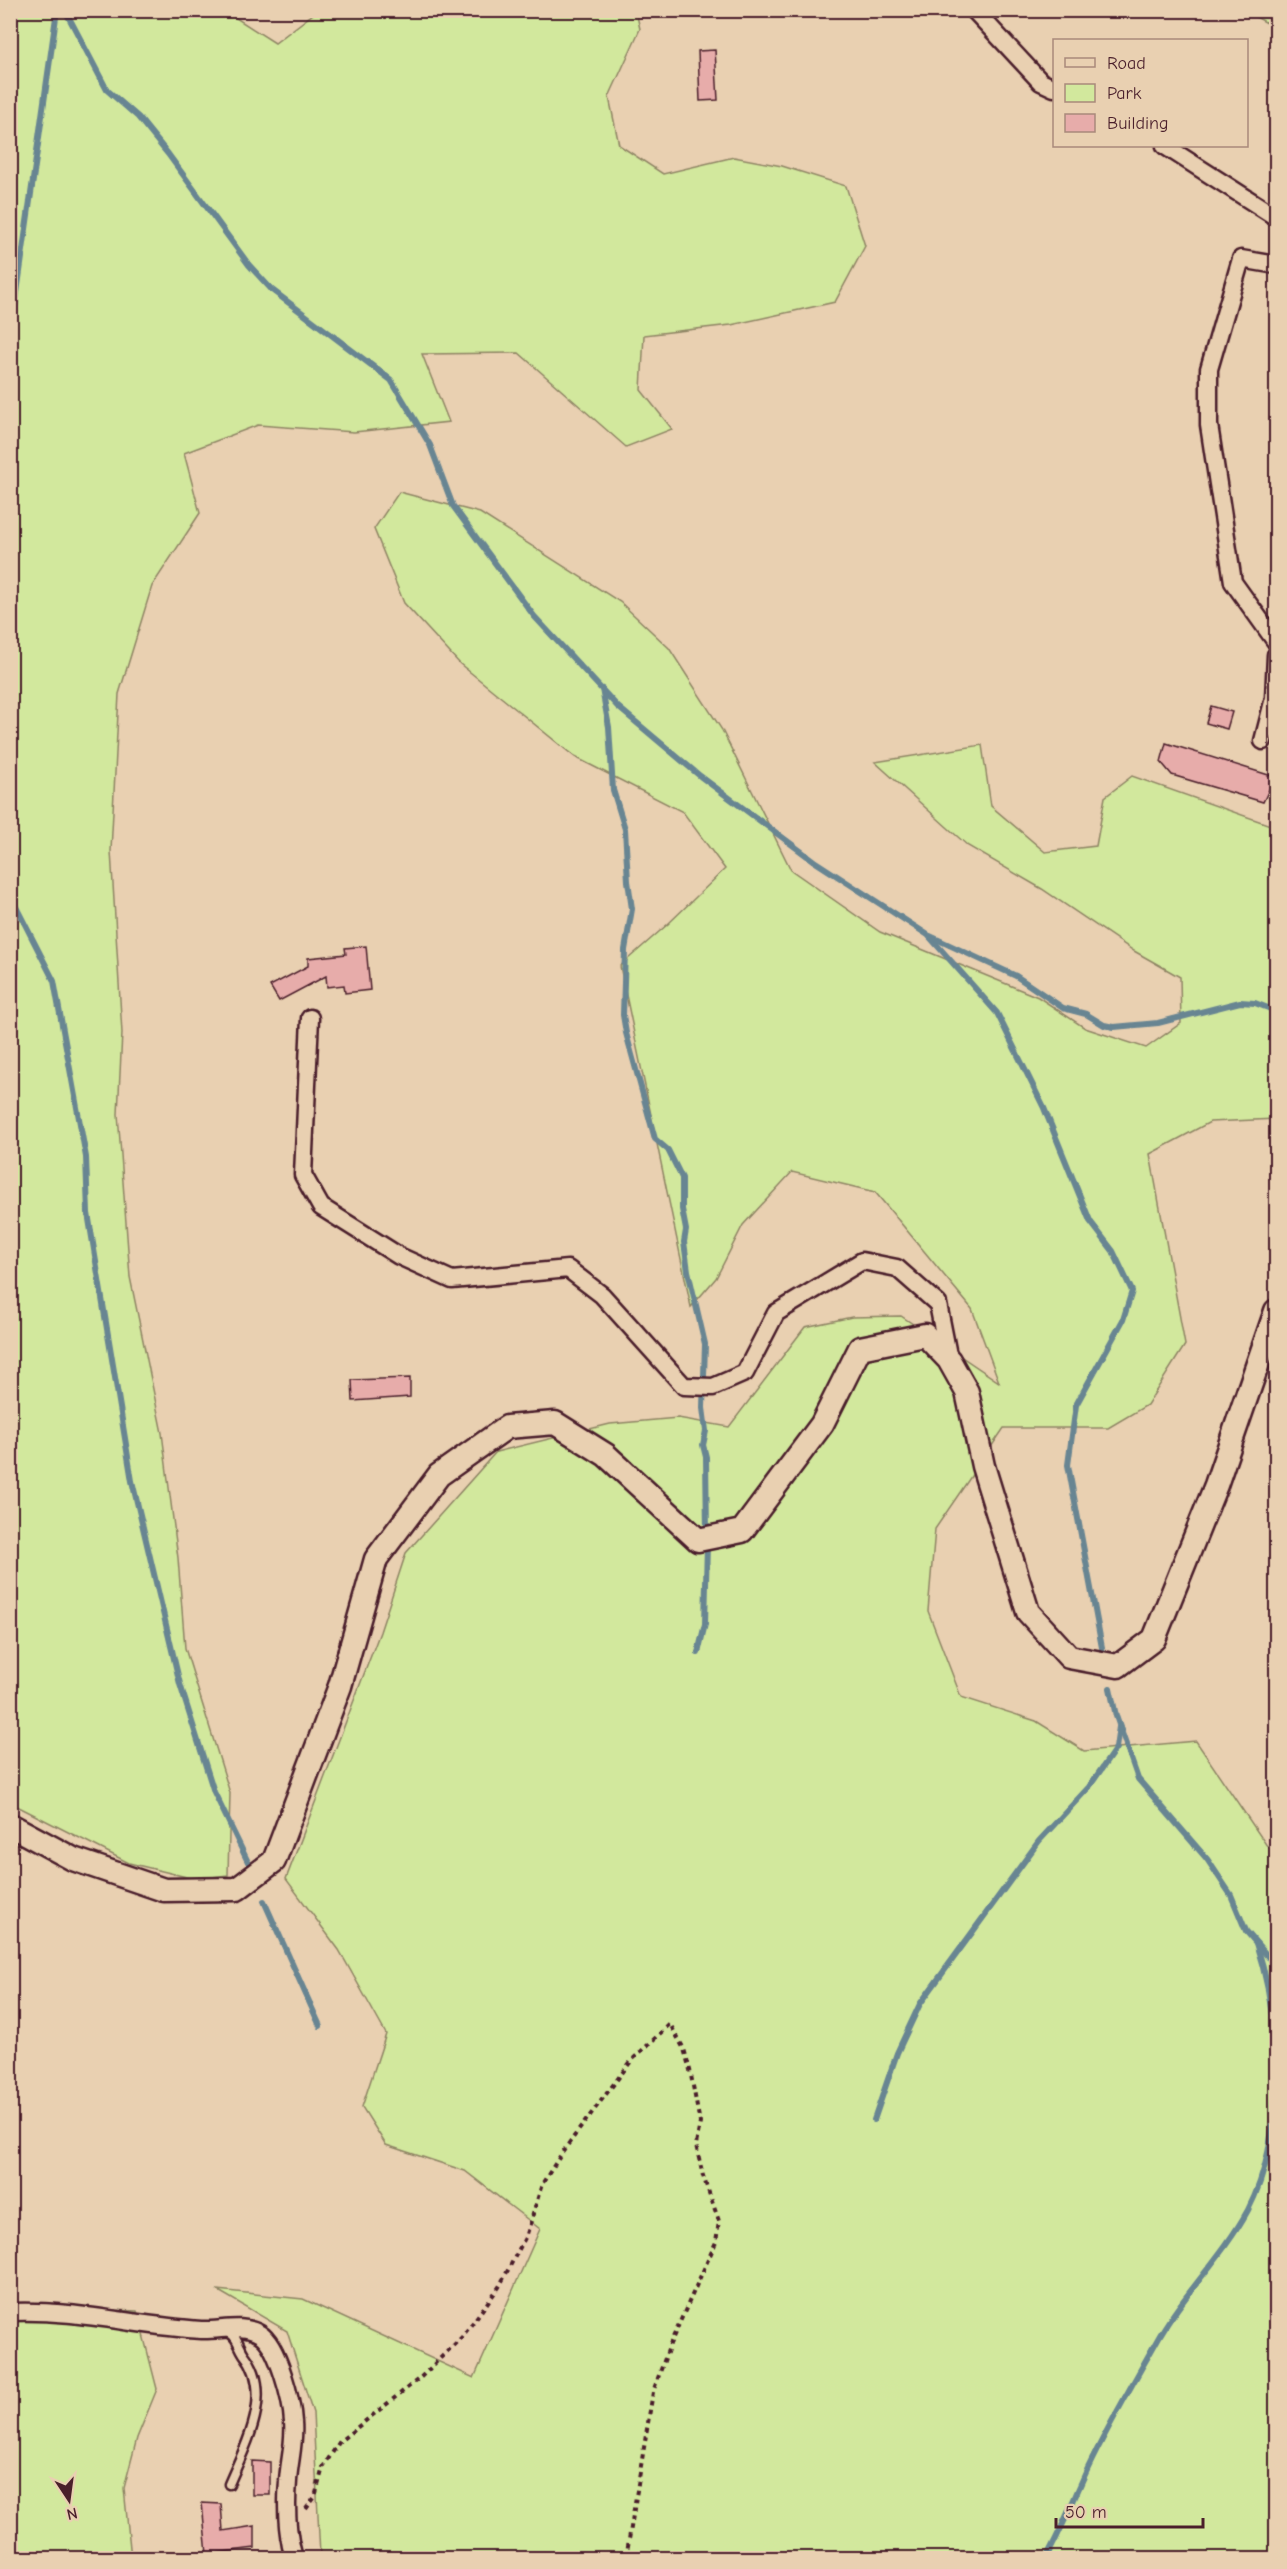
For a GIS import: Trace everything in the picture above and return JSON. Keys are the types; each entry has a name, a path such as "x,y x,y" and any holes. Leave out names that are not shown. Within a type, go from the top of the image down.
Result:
{"street":[{"path":"974,10 1041,82 1053,88"},
{"path":"1167,147 1276,217"},
{"path":"1276,265 1241,260 1209,369 1209,424 1233,582 1276,642"},
{"path":"1263,741 1274,698 1276,655"},
{"path":"310,1018 303,1174 321,1206 399,1256 452,1280 568,1269 602,1295 684,1386 713,1388 745,1373 776,1313 862,1261 897,1268 938,1305 949,1360"},
{"path":"10,1825 73,1859 164,1890 237,1889 274,1861 340,1686 376,1559 439,1475 507,1427 555,1424 606,1455 698,1540 742,1531 822,1424 861,1348 925,1335 949,1360 967,1392 982,1466 1028,1612 1069,1657 1118,1666 1154,1639 1216,1485 1276,1311"},
{"path":"10,2312 49,2311 137,2324 204,2330 246,2329 262,2335 278,2361 292,2408 294,2425 288,2481 289,2523 294,2559"}],"lane":[{"path":"204,2330 229,2332 235,2336 250,2359 257,2379 258,2405 248,2438 229,2484"}],"path":[{"path":"289,2523 303,2512 315,2497 323,2467 340,2441 421,2377 462,2337 499,2287 527,2235 542,2184 566,2147 632,2060 670,2025 684,2049 690,2070 700,2123 696,2145 703,2176 719,2221 716,2242 670,2344 653,2392 627,2559"}],"green space":[{"path":"10,11 235,11 236,18 275,43 317,11 636,11 640,29 609,97 619,145 663,174 734,157 782,166 846,186 865,246 835,302 731,325 644,335 641,390 672,429 626,447 519,353 422,354 449,422 354,432 258,425 184,453 200,513 152,586 119,694 111,851 122,1033 118,1114 130,1277 162,1433 178,1558 185,1648 230,1793 228,1875 195,1879 129,1863 11,1803"},
{"path":"1245,11 1276,11 1276,28"},
{"path":"399,492 480,513 620,602 669,648 722,730 791,870 880,932 1038,997 1085,1028 1146,1048 1181,1023 1180,977 1134,951 1042,889 968,846 875,762 982,745 991,806 1045,852 1096,846 1105,797 1132,776 1276,827 1276,1119 1210,1122 1150,1154 1185,1345 1147,1405 1108,1428 1004,1428 935,1529 928,1611 961,1697 1036,1721 1084,1751 1196,1741 1267,1846 1276,1852 1276,2558 317,2558 320,2556 313,2413 287,2331 217,2290 303,2299 474,2378 540,2229 465,2171 386,2145 362,2107 386,2034 339,1950 286,1879 380,1632 406,1553 496,1452 610,1424 678,1418 729,1427 805,1327 852,1317 901,1316 999,1382 972,1309 875,1192 792,1172 743,1225 716,1278 691,1307 620,966 725,869 683,812 575,757 460,664 404,603 374,529"},
{"path":"11,2306 137,2311 157,2389 137,2438 124,2488 131,2558 11,2558"}],"building":[{"path":"715,50 718,100 700,101 698,51"},
{"path":"1211,706 1232,712 1227,729 1206,723"},
{"path":"1166,743 1275,777 1263,802 1172,775 1161,762"},
{"path":"366,946 370,990 345,993 344,985 327,987 326,976 279,1001 270,986 308,966 308,958 346,954 345,948"},
{"path":"410,1378 410,1397 353,1401 352,1380"},
{"path":"252,2461 270,2462 270,2495 252,2495"},
{"path":"202,2503 221,2504 223,2531 255,2526 255,2548 207,2554"}],"waterway":[{"path":"10,342 57,10"},
{"path":"65,10 107,90 138,117 249,265 272,290 391,380 430,445 453,506 534,616 618,707 700,776 814,861 928,935 997,1013 1044,1108 1090,1221 1113,1251 1132,1291 1123,1320 1076,1405 1068,1465 1103,1653"},
{"path":"602,689 609,727 613,790 625,829 632,909 625,950 623,1015 655,1139 668,1150 682,1178 682,1209 686,1230 684,1242 688,1271 705,1344 703,1408 706,1431 703,1445 706,1457 707,1534"},
{"path":"10,895 54,981 86,1157 88,1213 132,1481 180,1684 214,1792 248,1862"},
{"path":"930,936 1016,976 1063,1008 1086,1014 1104,1025 1114,1027 1158,1023 1240,1002 1255,1003 1276,1011"},
{"path":"698,1653 705,1624 707,1544"},
{"path":"1110,1688 1116,1716 1138,1779 1207,1859 1231,1895 1246,1931 1276,1966"},
{"path":"874,2120 897,2053 920,2004 1039,1841 1089,1787 1116,1748 1119,1727"},
{"path":"264,1901 320,2026"},
{"path":"1046,2558 1096,2452 1165,2326 1238,2228 1260,2181 1269,2148 1276,2078 1271,2007 1256,1943"}]}
